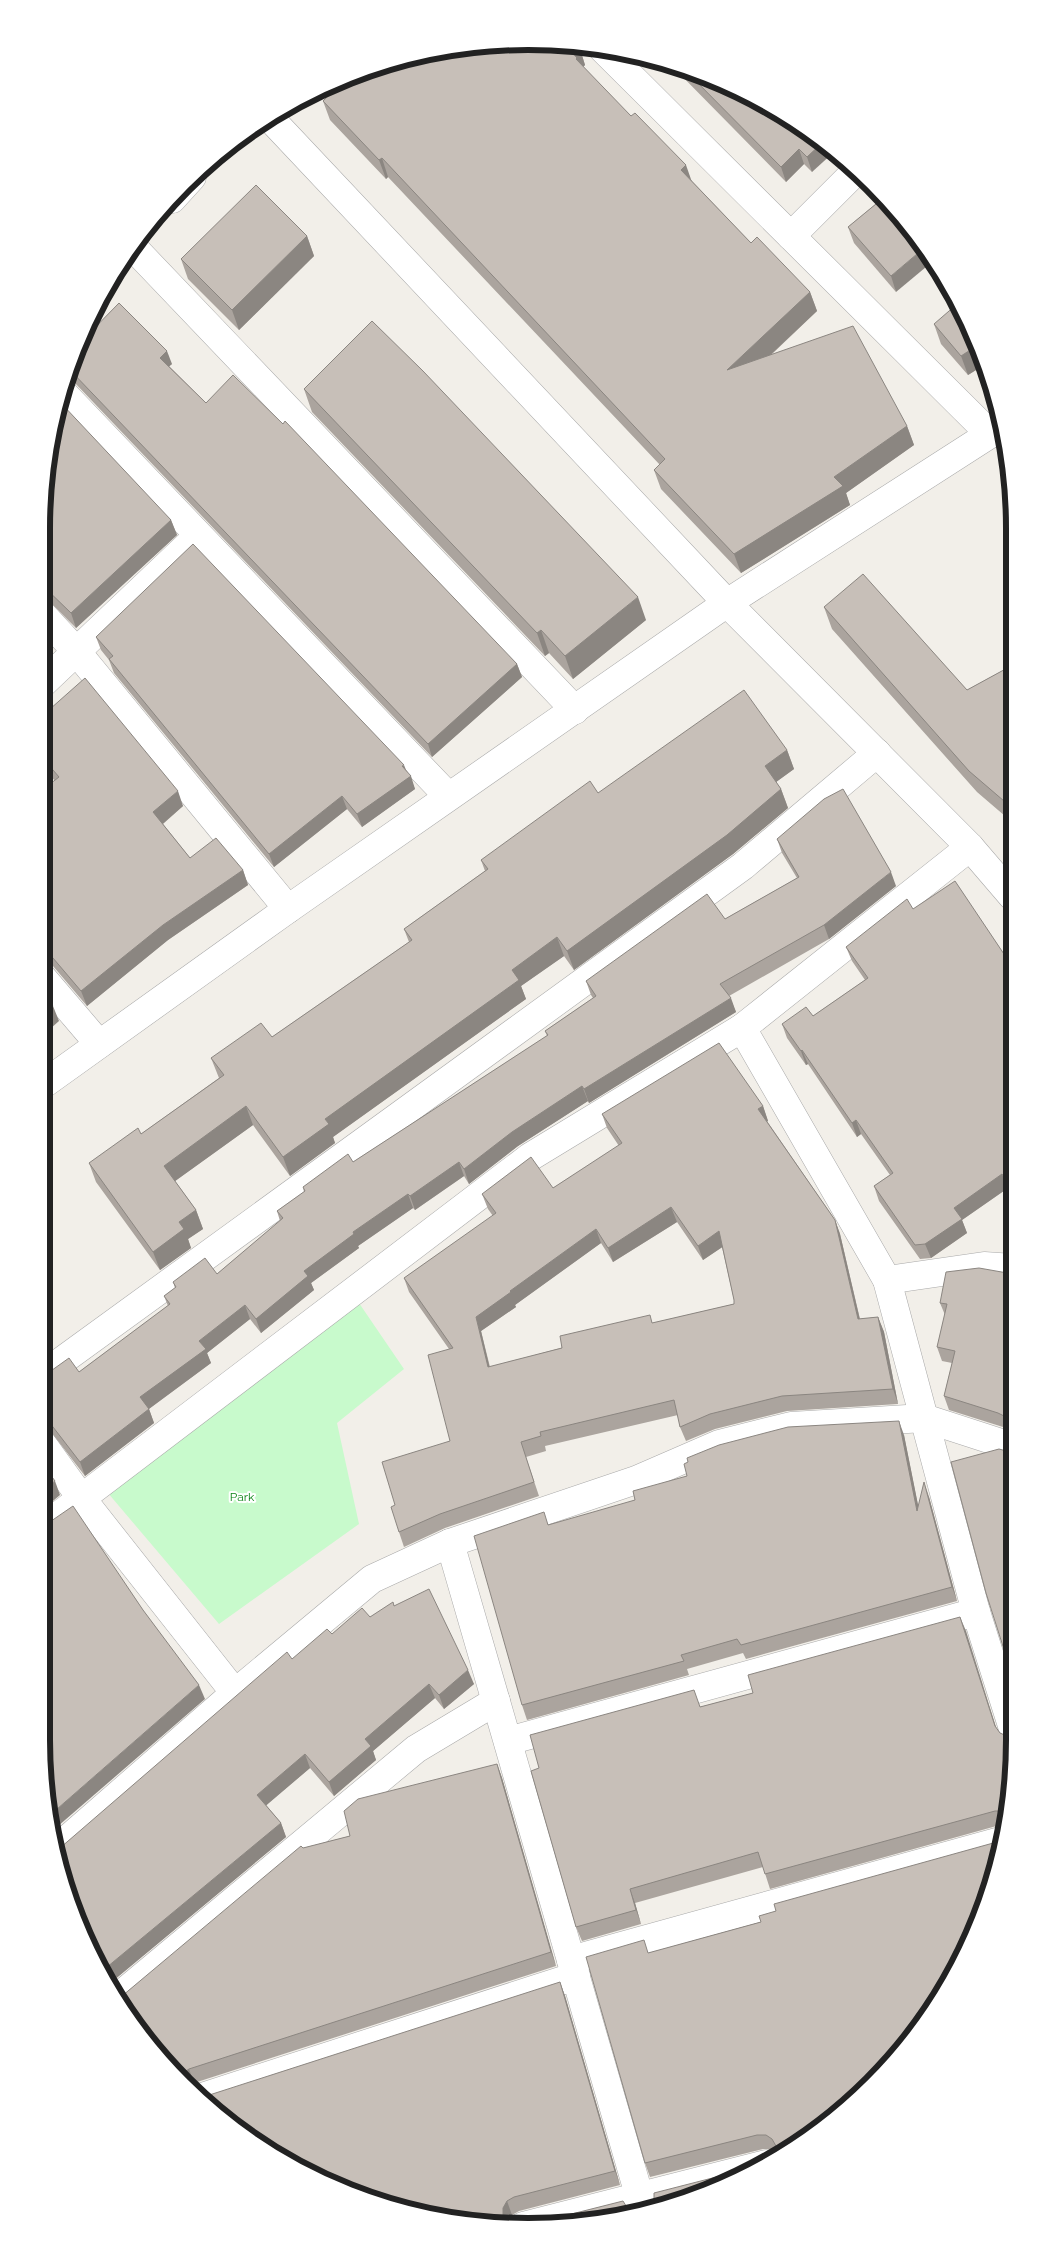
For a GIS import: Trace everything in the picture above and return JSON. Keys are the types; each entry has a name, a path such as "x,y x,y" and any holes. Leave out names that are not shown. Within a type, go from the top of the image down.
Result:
{"street":[{"path":"50,1079 288,908 727,603 995,431 790,236 611,57"},
{"path":"275,123 727,603 970,847 1006,889"},
{"path":"790,236 851,176"},
{"path":"138,252 575,710"},
{"path":"68,398 448,796"},
{"path":"50,676 198,536"},
{"path":"50,623 76,651 288,908"},
{"path":"50,1369 743,866 877,753"},
{"path":"50,1522 530,1157 742,1028 970,847"},
{"path":"50,987 99,1044"},
{"path":"742,1028 887,1280 976,1612 1006,1707"},
{"path":"887,1280 984,1266 1006,1268"},
{"path":"62,1844 236,1693 372,1579 450,1543 636,1480 719,1444 791,1426 924,1418 998,1442 1006,1446"},
{"path":"50,1455 82,1499 236,1693"},
{"path":"450,1543 642,2204"},
{"path":"508,1741 976,1612"},
{"path":"123,1993 416,1749 496,1701"},
{"path":"208,2095 573,1968 995,1843"},
{"path":"586,2214 642,2204 713,2181"}],"green space":[{"name":"Park","path":"359,1303 404,1369 337,1423 359,1524 219,1624 102,1486"}],"building":[{"path":"528,50 572,52 576,59 631,116 635,113 686,165 681,170 751,243 757,237 810,292 727,370 853,326 907,426 834,477 843,486 734,554 654,470 665,459 382,158 379,160 323,101 333,92 374,75 435,59 497,51"},
{"path":"695,80 739,99 767,114 817,148 807,157 799,149 781,167"},
{"path":"256,185 307,236 232,310 181,259"},
{"path":"878,203 918,253 891,276 848,227"},
{"path":"119,303 167,351 160,358 206,403 233,375 283,424 285,421 517,664 428,744 75,375 93,329"},
{"path":"952,308 972,349 961,356 934,324"},
{"path":"372,321 423,371 638,597 565,656 541,630 537,633 304,389"},
{"path":"65,408 171,520 71,613 50,593 51,497 54,466"},
{"path":"193,544 404,765 402,766 411,776 357,814 342,796 269,854 109,659 113,656 96,637"},
{"path":"863,574 967,690 1006,669 1006,800 1004,801 969,771 824,607"},
{"path":"85,678 178,791 153,812 190,858 216,838 243,870 163,925 81,991 50,955 50,784 59,777 50,766 50,709"},
{"path":"744,690 787,750 765,766 781,789 727,835 567,951 557,937 512,970 519,980 325,1119 329,1124 283,1157 246,1106 164,1166 196,1210 179,1222 184,1229 153,1252 89,1163 138,1128 141,1134 224,1075 211,1058 261,1023 272,1037 412,940 404,929 488,869 481,860 590,781 598,793"},
{"path":"843,789 891,872 824,925 720,984 731,998 584,1089 582,1086 512,1132 464,1169 459,1162 353,1232 354,1234 304,1271 308,1276 256,1319 245,1305 199,1341 206,1349 140,1397 149,1409 80,1462 50,1423 50,1372 69,1358 79,1372 170,1304 164,1296 176,1287 173,1282 205,1258 217,1274 283,1218 277,1211 305,1191 303,1187 348,1154 353,1162 548,1035 545,1031 596,996 586,981 707,894 725,919 799,877 777,839 824,799"},
{"path":"955,881 1006,957 1006,1180 1002,1174 954,1208 962,1219 925,1244 915,1245 874,1186 893,1173 856,1120 852,1123 782,1024 806,1007 813,1016 868,978 846,947 907,899 913,909"},
{"path":"719,1043 763,1106 758,1109 835,1220 858,1319 878,1317 893,1389 782,1396 710,1414 680,1427 674,1400 540,1432 541,1436 521,1442 534,1482 440,1514 399,1532 391,1507 395,1505 382,1462 450,1441 428,1355 453,1348 404,1278 496,1213 482,1194 531,1157 553,1188 622,1143 602,1114","holes":["671,1207 698,1246 719,1231 734,1304 652,1323 650,1315 560,1336 562,1348 488,1367 476,1317 596,1229 608,1248"]},
{"path":"979,1268 1006,1273 1006,1417 944,1396 955,1351 937,1347 947,1304 940,1303 946,1272"},
{"path":"899,1421 917,1511 924,1482 952,1587 741,1645 737,1639 681,1655 684,1661 522,1705 474,1536 544,1512 548,1525 635,1500 633,1491 687,1476 684,1464 688,1462 687,1458 719,1445 788,1427"},
{"path":"999,1449 1006,1451 1006,1656 986,1593 951,1462"},
{"path":"50,1474 55,1481 50,1485"},
{"path":"73,1506 143,1610 199,1685 55,1810 50,1740 50,1522"},
{"path":"429,1589 468,1670 439,1695 429,1684 365,1739 371,1746 329,1782 305,1754 257,1795 281,1823 107,1967 86,1923 75,1894 62,1846 287,1652 292,1659 327,1629 332,1634 362,1608 370,1617 393,1602 394,1606"},
{"path":"960,1617 995,1726 1000,1733 1006,1736 1005,1771 1001,1811 765,1874 758,1852 630,1889 636,1910 576,1927 531,1771 539,1768 530,1735 694,1690 700,1707 753,1693 748,1675"},
{"path":"497,1764 551,1952 185,2072 149,2031 124,1995 301,1846 303,1848 350,1836 344,1811 358,1799"},
{"path":"995,1843 981,1894 970,1923 942,1979 907,2031 866,2078 819,2119 776,2148 772,2139 766,2135 757,2135 645,2163 586,1957 644,1940 648,1953 761,1922 759,1916 776,1911 774,1904"},
{"path":"560,1982 615,2171 514,2197 507,2201 503,2208 504,2217 435,2209 374,2193 317,2169 262,2137 209,2095"},
{"path":"729,2174 682,2193 654,2201 654,2193"},
{"path":"623,2201 627,2208 590,2214 560,2217"}]}
